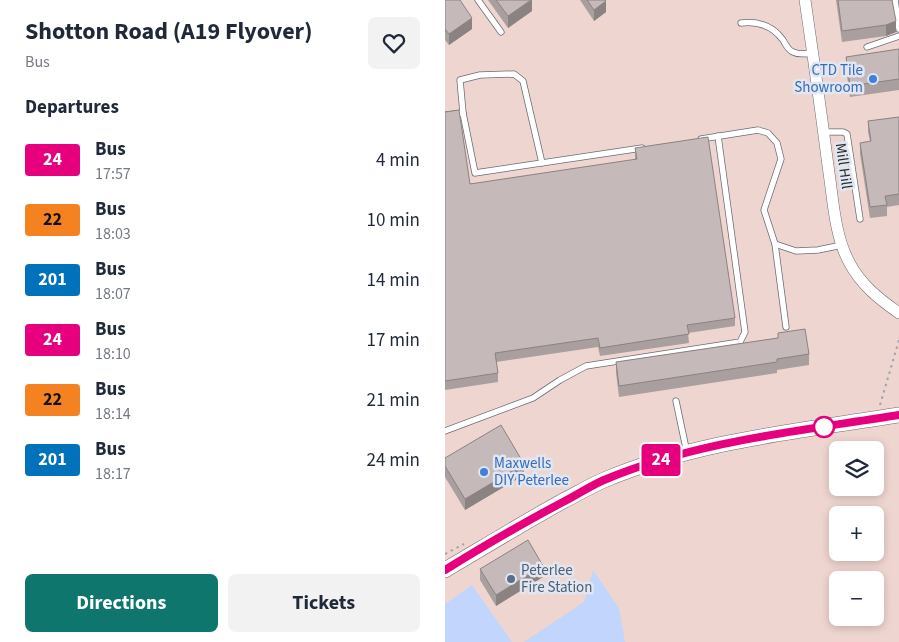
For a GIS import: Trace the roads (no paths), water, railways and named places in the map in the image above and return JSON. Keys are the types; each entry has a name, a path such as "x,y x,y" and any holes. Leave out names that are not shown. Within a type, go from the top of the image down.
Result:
{"street":[{"name":"Mill Hill","path":"805,0 842,245 849,262 862,282 871,292 899,314"},
{"path":"445,570 543,512 602,481 648,464 687,453 785,433 899,415"}],"lane":[{"path":"477,0 501,32"},
{"path":"895,0 899,29"},
{"path":"741,23 750,22 763,25 779,35 790,51 797,54 812,53"},
{"path":"867,47 899,36"},
{"path":"542,163 523,81 514,74 480,75 460,80 463,113 475,173 542,163 649,147"},
{"path":"445,115 463,113"},
{"path":"698,139 757,130 768,133 777,143 781,159 765,210 775,244 786,327"},
{"path":"824,132 843,132 847,134 860,219"},
{"path":"445,431 533,398 586,366 740,342 745,332 718,136"},
{"path":"775,244 797,251 818,250 842,245"},
{"path":"676,401 687,453"}],"place":[{"name":"CTD Tile Showroom","path":"873,79"},
{"name":"Maxwells DIY Peterlee","path":"484,472"},
{"name":"Peterlee Fire Station","path":"511,579"}]}
